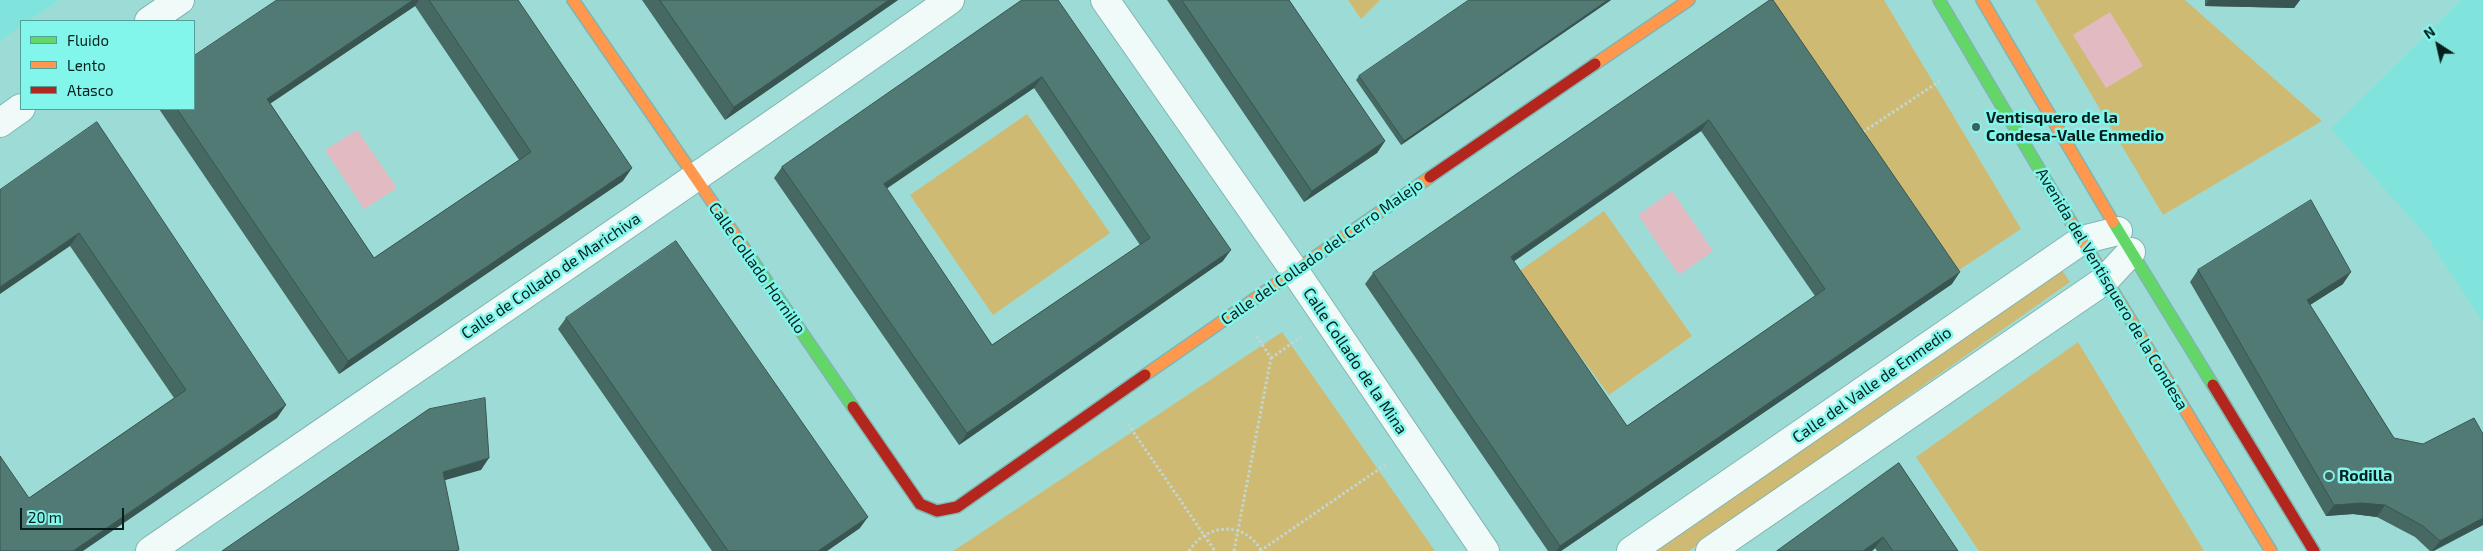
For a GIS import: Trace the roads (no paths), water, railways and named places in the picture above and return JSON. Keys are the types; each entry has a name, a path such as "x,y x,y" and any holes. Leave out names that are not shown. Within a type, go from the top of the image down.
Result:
{"street":[{"path":"150,20 180,0"},
{"name":"Calle Collado Hornillo","path":"573,0 920,504 937,511 957,507"},
{"name":"Calle de Collado de Marichiva","path":"150,551 476,326 696,179 950,0"},
{"name":"Calle Collado de la Mina","path":"1104,0 1294,270 1485,551"},
{"name":"Calle del Collado del Cerro Malejo","path":"957,507 1294,270 1688,0"},
{"name":"Avenida del Ventisquero de la Condesa","path":"1939,0 2105,280 2271,551"},
{"path":"1982,0 2125,241 2314,551"},
{"path":"0,123 20,109"},
{"name":"Calle del Valle de Enmedio","path":"1631,551 2082,240 2125,241"},
{"path":"1710,551 2105,280 2125,241"}],"place":[{"name":"Ventisquero de la Condesa-Valle Enmedio","path":"1976,127"},
{"name":"Rodilla","path":"2329,476"}]}
